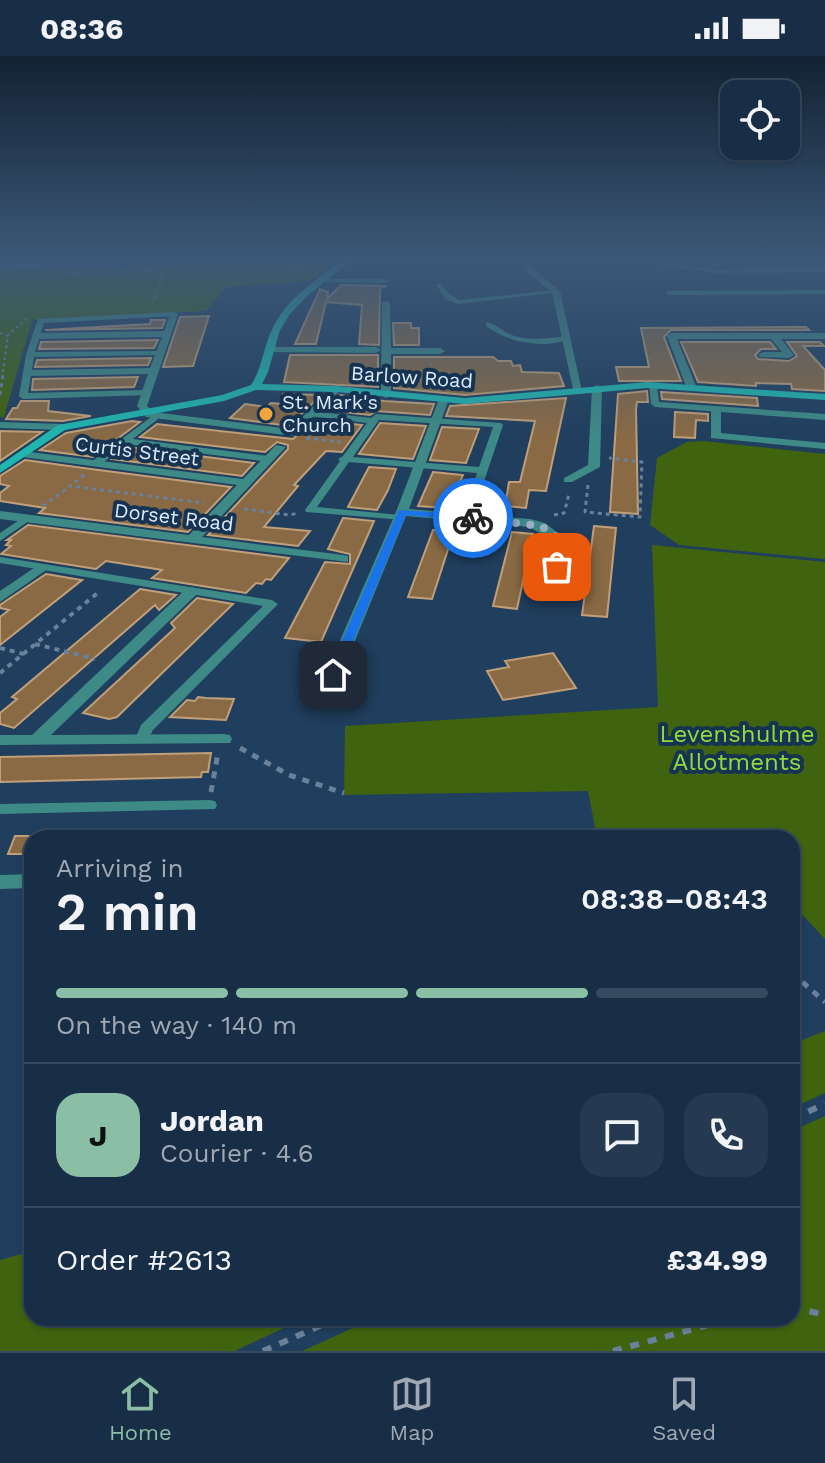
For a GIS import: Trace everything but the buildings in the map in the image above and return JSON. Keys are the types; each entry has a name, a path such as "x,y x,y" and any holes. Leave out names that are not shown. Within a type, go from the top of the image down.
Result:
{"main road":[{"path":"255,387 265,375 279,323 284,317"},
{"name":"Barlow Road","path":"62,427 151,414 224,398 255,387 337,389 386,395 487,400 578,389 653,385 825,397"},
{"path":"0,470 62,427"}],"street":[{"path":"173,317 142,406 151,414 298,435 312,414 337,389"},
{"path":"384,317 381,351 386,395"},
{"path":"562,317 578,389"},
{"path":"35,336 167,334"},
{"path":"691,386 671,336 825,336"},
{"path":"763,355 789,355 774,336"},
{"path":"271,350 434,352"},
{"path":"27,373 155,371"},
{"path":"572,479 594,467 597,388"},
{"path":"333,675 401,515 444,399"},
{"path":"716,409 715,436 825,446"},
{"name":"Barlow Road","path":"0,425 62,427"},
{"path":"192,540 280,447"},
{"name":"Curtis Street","path":"22,454 247,483"},
{"name":"Dorset Road","path":"0,515 343,559"},
{"path":"401,515 467,517 541,526 561,540 554,595"},
{"path":"0,598 40,568"},
{"path":"36,740 192,591"},
{"path":"0,740 222,739"},
{"path":"0,882 24,881"}],"lane":[{"path":"116,317 41,321 30,355 23,396 146,393"},
{"path":"102,335 106,318"},
{"path":"489,324 504,337 529,340 567,338"},
{"path":"30,355 161,353"},
{"path":"653,385 655,404 825,417"},
{"path":"97,464 151,414"},
{"path":"312,414 372,421"},
{"path":"401,515 310,510 343,459 376,417 498,425 467,517"},
{"path":"125,441 269,459"},
{"path":"343,459 482,470"},
{"path":"0,538 26,519"},
{"path":"0,560 272,604 146,728 142,739"},
{"path":"1,811 209,805"}],"path":[{"path":"1,393 7,336 17,324 31,318"},
{"path":"0,333 21,336"},
{"path":"386,376 432,378 434,352"},
{"path":"298,435 355,444"},
{"path":"590,469 585,512 640,517 642,462 594,457"},
{"path":"26,519 97,464"},
{"path":"530,523 543,515 564,513 567,495 579,484 572,479"},
{"path":"70,486 290,515 310,510"},
{"path":"0,673 114,579"},
{"path":"35,644 115,664"},
{"path":"0,648 24,654"},
{"path":"209,805 222,739 289,775 344,793"},
{"path":"800,980 825,1002"},
{"path":"800,1115 825,1104"},
{"path":"800,1309 825,1315"},
{"path":"263,1351 320,1326"},
{"path":"613,1351 705,1326"}],"green space":[{"path":"0,317 82,317 32,320 4,417 0,417"},
{"path":"687,442 825,454 825,559 679,545 650,525 657,458"},
{"name":"Levenshulme Allotments","path":"652,545 825,562 825,939 800,912 800,830 595,830 588,791 344,795 345,726 658,707"},
{"path":"825,1031 825,1093 800,1104 800,1041"},
{"path":"825,1116 825,1351 302,1351 357,1326 800,1326 800,1127"},
{"path":"24,1253 24,1326 288,1326 235,1351 0,1351 0,1260"}],"way so far":[{"path":"473,518 541,526 561,540 557,567"}],"place":[{"name":"St. Mark's Church","path":"266,414"}],"route":[{"path":"333,675 402,512 473,518"}]}
